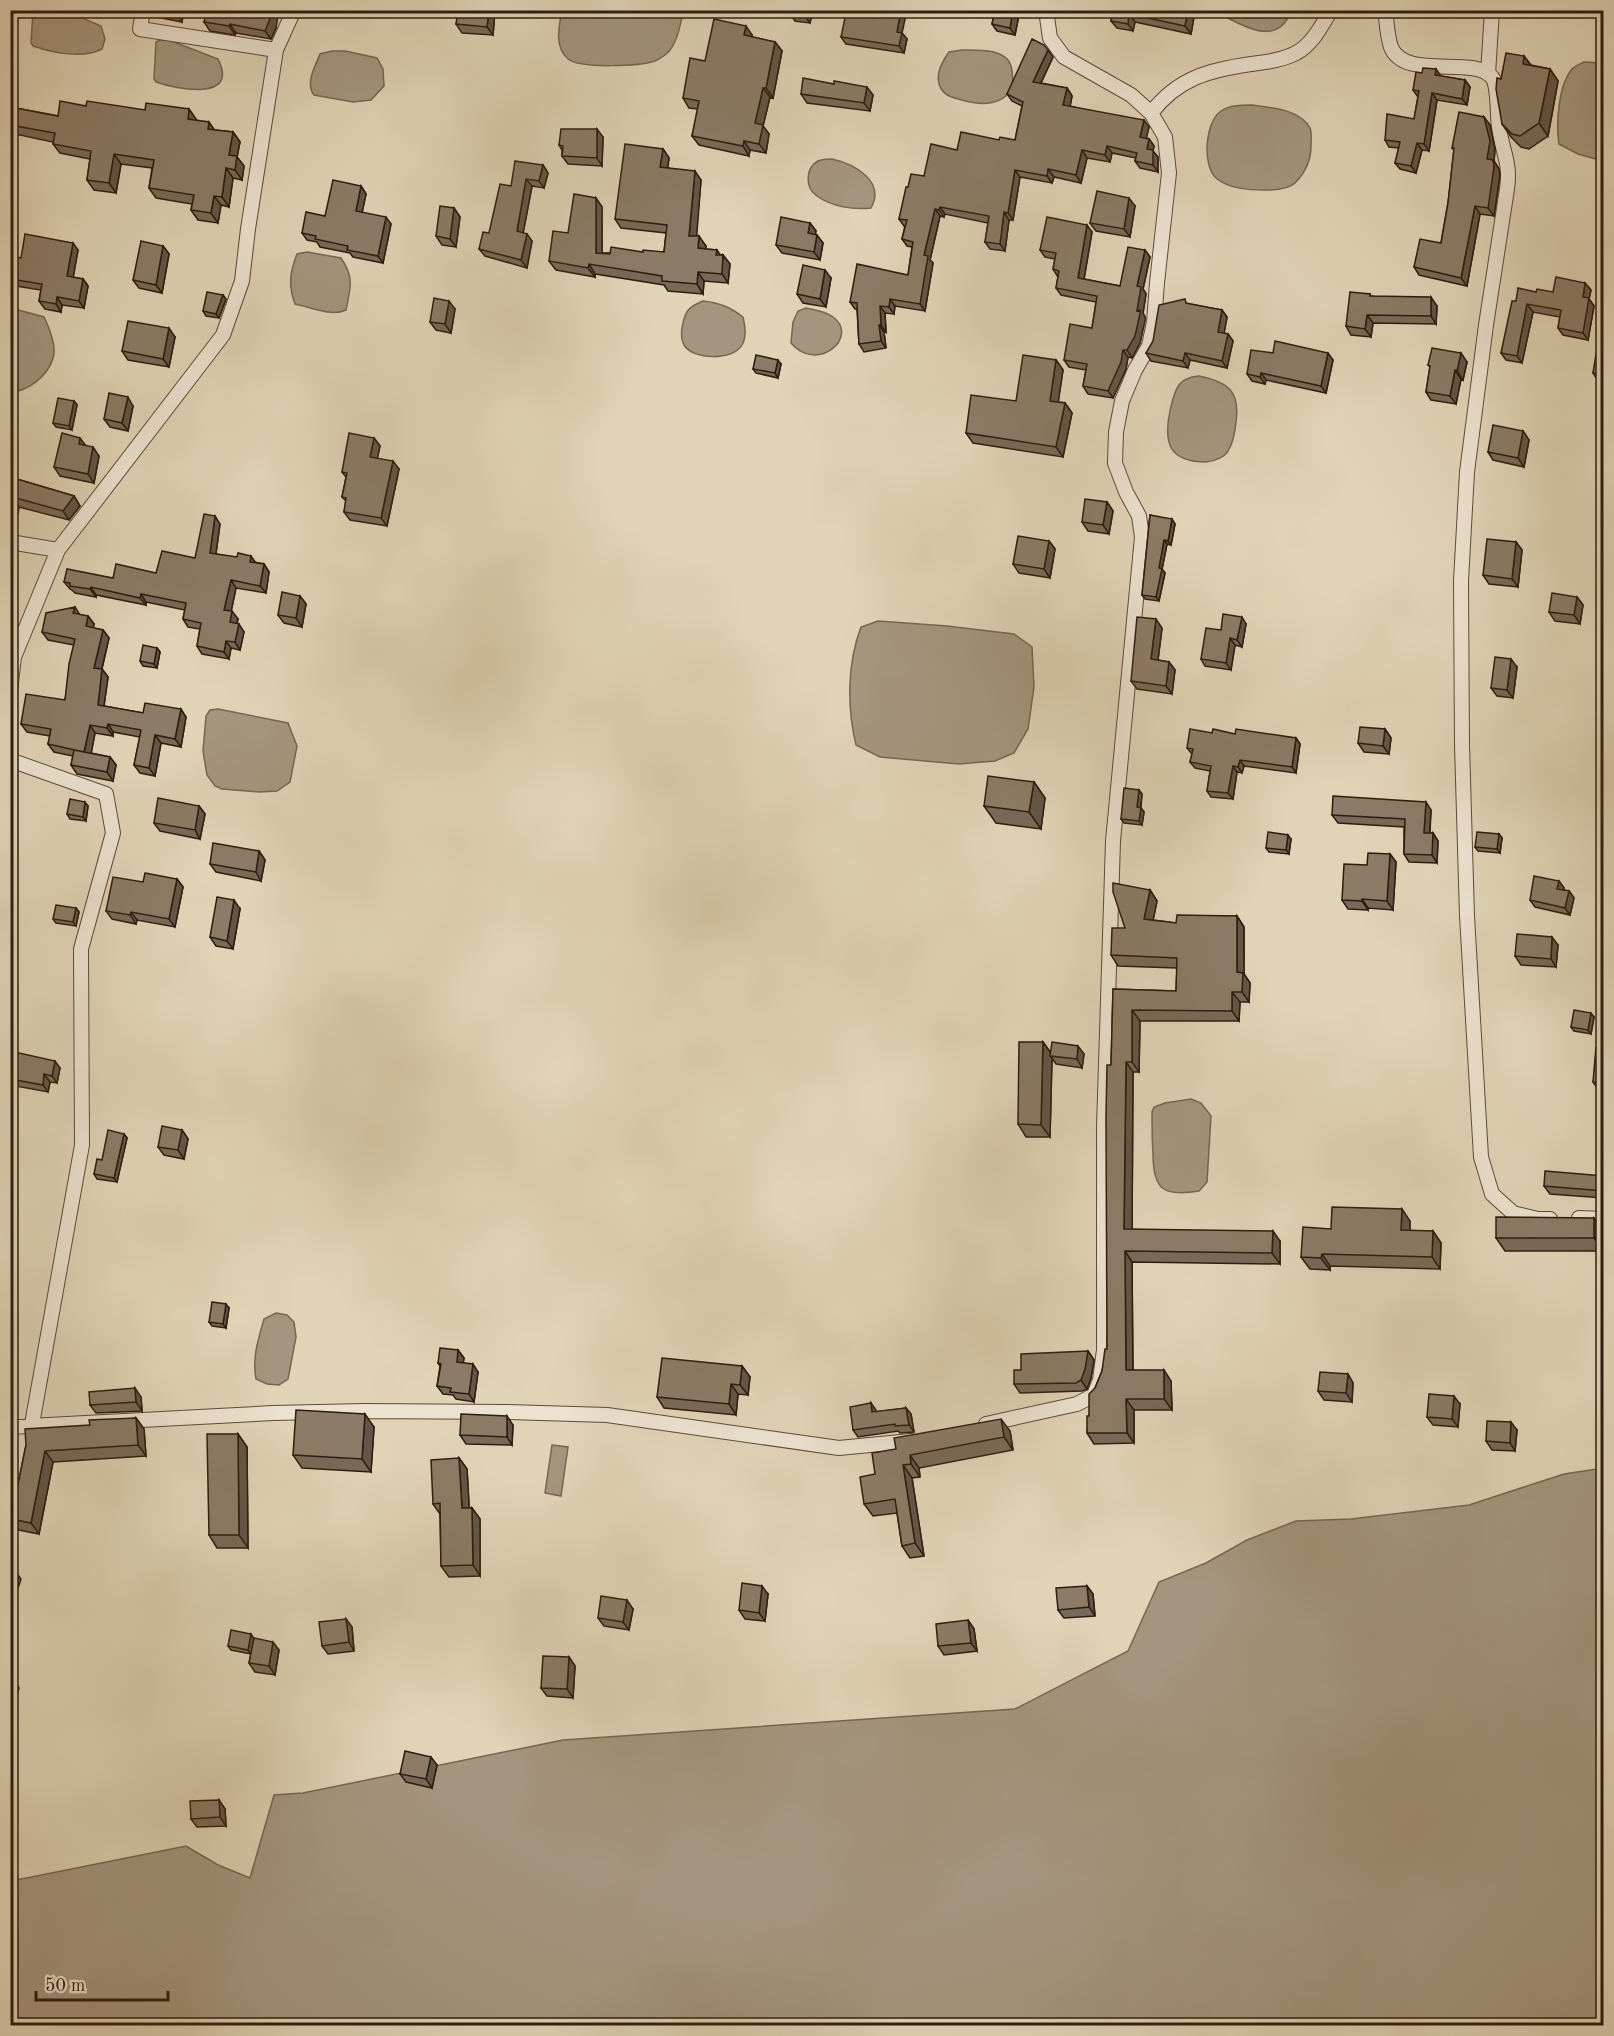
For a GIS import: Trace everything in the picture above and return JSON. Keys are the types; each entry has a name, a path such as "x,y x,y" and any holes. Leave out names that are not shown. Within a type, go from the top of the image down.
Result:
{"street":[{"path":"143,10 140,29 276,51"},
{"path":"10,691 14,657 58,549 223,335 242,282 276,51 294,10"},
{"path":"969,1428 1077,1404 1094,1395 1100,1380 1104,1350 1104,1126 1113,841 1142,537 1139,516 1126,492 1115,463 1116,432 1122,401 1135,370 1149,346 1154,322 1156,283 1169,173 1165,137 1151,113 1131,95 1065,57 1050,38 1046,10"},
{"path":"1151,113 1164,97 1188,80 1297,53 1311,41 1331,10"},
{"path":"1385,10 1392,49 1404,62 1484,71 1492,78 1496,88 1499,130 1508,161 1509,175 1467,472 1461,581 1462,745 1467,916 1481,1157 1492,1194 1513,1214 1538,1219 1604,1219"},
{"path":"1488,74 1492,10"},
{"path":"10,542 58,549"},
{"path":"10,760 106,794 113,833 81,949 82,1145 32,1425"},
{"path":"10,1427 296,1413 507,1412 607,1415 839,1448 925,1438"}],"shaded area":[{"path":"562,10 683,11 675,41 663,56 647,63 610,66 585,64 568,59 559,42"},
{"path":"1224,10 1291,11 1279,28 1263,31 1254,30 1235,22 1226,17"},
{"path":"33,11 66,11 101,26 105,39 102,49 77,54 59,53 33,46 31,43"},
{"path":"169,40 218,59 222,73 220,82 213,87 190,89 156,82 154,79 156,42"},
{"path":"345,51 377,58 383,69 384,86 371,100 353,102 314,95 310,85 320,54"},
{"path":"990,51 1008,60 1013,78 1007,95 992,103 982,103 956,98 944,92 938,80 941,65 949,52"},
{"path":"1584,62 1603,63 1603,161 1578,154 1559,144 1558,116 1564,85 1572,69"},
{"path":"1252,105 1292,113 1310,128 1309,162 1299,179 1289,187 1269,190 1239,188 1221,182 1212,172 1207,144 1216,117 1228,108"},
{"path":"832,159 858,170 871,182 875,198 871,208 858,209 836,205 823,200 813,192 808,178 811,168 818,161"},
{"path":"307,252 341,258 350,278 346,310 327,312 295,304 291,285 293,267 297,254"},
{"path":"703,301 725,306 743,317 745,338 737,350 730,354 713,357 696,354 684,345 681,332 687,311"},
{"path":"11,308 44,317 50,331 54,353 47,371 42,376 30,386 11,392"},
{"path":"806,308 830,315 840,325 841,334 838,342 823,354 812,355 801,352 791,343 793,322 798,311"},
{"path":"1199,376 1225,385 1234,396 1237,412 1233,439 1228,452 1216,460 1206,462 1184,459 1177,455 1169,442 1168,433 1170,411 1177,388 1186,379"},
{"path":"878,621 1014,634 1032,647 1034,687 1028,729 1014,753 995,761 959,764 880,757 856,745 850,701 853,656 861,627"},
{"path":"218,709 288,723 297,746 290,782 277,791 259,792 222,789 215,786 207,775 203,751 206,716 210,710"},
{"path":"1191,1099 1201,1103 1211,1116 1207,1182 1199,1191 1177,1193 1163,1188 1155,1176 1152,1112 1154,1107 1165,1103"},
{"path":"276,1313 287,1315 294,1322 296,1337 288,1379 279,1385 267,1384 256,1379 255,1371 256,1349 264,1319"},
{"path":"552,1445 568,1447 561,1496 545,1493"},
{"path":"1603,1468 1603,2025 11,2026 11,1881 186,1846 218,1865 250,1878 274,1795 303,1793 563,1740 1015,1709 1128,1651 1159,1582 1206,1563 1247,1540 1296,1521 1351,1519 1469,1505 1564,1474"}],"building":[{"path":"207,10 272,10 265,31 230,24 229,26 204,22"},
{"path":"458,10 489,10 487,27 456,24"},
{"path":"791,10 806,10 805,16 790,14"},
{"path":"876,10 901,10 897,32 902,33 899,46 841,37 846,13 875,18"},
{"path":"995,10 1013,10 1010,28 992,24"},
{"path":"1113,10 1188,10 1185,26 1129,14 1128,24 1111,21"},
{"path":"714,19 746,26 744,35 775,42 766,88 763,88 755,123 763,125 759,144 744,141 743,146 692,136 699,101 683,98 690,58 705,61"},
{"path":"1032,39 1044,45 1048,50 1033,82 1067,88 1063,105 1144,120 1140,137 1149,139 1147,149 1153,150 1153,165 1135,161 1137,153 1107,146 1105,155 1082,150 1076,175 1048,169 1047,176 1015,170 1008,213 1004,212 1000,244 985,242 989,216 940,207 939,210 935,209 924,255 928,256 920,304 890,299 889,307 880,306 881,341 859,344 857,303 850,302 857,264 908,275 913,242 902,239 907,220 899,219 911,174 924,176 931,144 957,150 961,132 999,140 1000,137 1015,140 1023,102 1007,94"},
{"path":"1506,53 1524,56 1523,64 1550,69 1539,123 1520,136 1512,134 1502,124 1496,89 1497,78 1501,79"},
{"path":"1423,68 1436,69 1435,75 1465,80 1462,99 1432,93 1424,144 1417,143 1411,166 1395,163 1400,142 1385,140 1387,114 1414,119 1419,91 1413,90 1416,72 1422,73"},
{"path":"803,78 867,87 864,103 801,94"},
{"path":"60,101 86,106 87,101 145,110 146,103 189,109 188,119 209,122 208,129 233,132 229,155 237,156 235,170 226,168 222,197 214,196 211,213 191,210 194,195 149,188 154,160 114,154 109,183 87,180 91,151 53,144 55,133 10,125 10,107 58,116"},
{"path":"1459,112 1484,117 1490,141 1487,159 1493,160 1494,167 1488,208 1475,206 1461,278 1414,267 1420,239 1441,243 1448,203 1454,148 1452,148"},
{"path":"561,129 597,129 597,158 562,156 563,146 559,145"},
{"path":"625,144 663,149 660,167 695,171 689,236 699,236 698,248 717,250 716,255 723,255 722,274 698,272 697,284 662,281 662,276 589,264 588,268 549,261 553,231 568,233 574,194 596,198 596,253 610,254 611,247 643,252 643,250 664,252 667,225 615,219"},
{"path":"515,161 543,165 539,181 526,179 517,231 527,234 521,260 479,249 483,232 489,233 500,184 511,186"},
{"path":"333,180 361,186 356,211 386,217 378,256 347,250 348,246 315,239 316,236 302,233 306,212 325,216"},
{"path":"1097,191 1129,198 1124,229 1090,223"},
{"path":"440,206 454,208 450,239 436,236"},
{"path":"781,217 810,223 808,233 817,235 814,252 776,245"},
{"path":"1047,217 1087,225 1078,278 1120,286 1128,247 1145,250 1137,286 1141,287 1137,311 1140,310 1140,314 1135,336 1127,350 1123,350 1121,362 1108,391 1083,386 1087,364 1064,360 1070,324 1092,328 1097,296 1056,288 1059,271 1053,269 1056,253 1040,250"},
{"path":"25,234 73,243 67,276 83,279 79,301 57,297 56,304 39,301 42,284 10,279 10,256 21,258"},
{"path":"141,241 163,246 156,285 133,280"},
{"path":"803,265 825,270 820,299 797,294"},
{"path":"1556,277 1585,283 1583,297 1589,298 1583,333 1558,328 1561,310 1527,304 1517,356 1501,353 1512,301 1516,301 1518,288 1536,292 1537,289 1553,292"},
{"path":"207,292 223,295 216,314 203,311"},
{"path":"1350,292 1370,294 1370,296 1431,297 1431,316 1367,315 1365,329 1346,326"},
{"path":"434,298 449,301 445,324 430,322"},
{"path":"1185,299 1186,303 1222,310 1218,332 1228,334 1222,361 1185,353 1183,361 1146,353 1153,341 1159,305"},
{"path":"128,321 169,328 163,359 122,351"},
{"path":"1599,336 1604,337 1604,375 1593,373"},
{"path":"1275,341 1328,353 1321,386 1261,373 1260,377 1247,374 1251,350 1273,353"},
{"path":"1432,348 1461,353 1450,396 1426,392"},
{"path":"756,355 778,360 775,373 753,369"},
{"path":"1023,355 1056,360 1050,401 1065,403 1056,447 966,433 971,395 1016,401"},
{"path":"109,393 128,397 122,423 104,419"},
{"path":"58,398 74,401 69,426 53,423"},
{"path":"1493,425 1523,431 1518,458 1488,452"},
{"path":"62,433 80,438 79,444 93,447 88,474 54,467"},
{"path":"349,433 374,438 370,457 393,461 381,518 344,512 346,498 342,497 347,473 342,472"},
{"path":"10,477 74,496 63,511 12,497 10,503"},
{"path":"1085,499 1107,502 1103,525 1082,522"},
{"path":"204,514 215,516 210,553 237,557 238,553 251,556 250,562 264,564 260,586 231,580 224,610 232,611 230,622 239,624 235,642 226,641 224,652 197,646 201,623 183,619 186,603 141,594 140,598 91,587 90,589 70,586 70,583 64,582 67,569 113,578 116,564 156,573 162,551 195,558"},
{"path":"1150,515 1172,519 1168,541 1164,540 1159,568 1162,569 1156,597 1142,595"},
{"path":"1018,536 1049,541 1044,569 1013,564"},
{"path":"1487,539 1516,542 1512,579 1483,575"},
{"path":"282,592 300,596 296,618 278,615"},
{"path":"1552,593 1577,597 1574,615 1549,612"},
{"path":"75,607 73,613 88,616 86,626 103,630 94,668 102,669 98,705 143,713 145,703 181,709 175,739 155,735 149,768 134,765 141,730 108,724 107,728 90,725 84,752 48,744 51,729 21,724 26,694 65,700 69,664 75,639 42,632 46,613"},
{"path":"1223,614 1242,617 1237,640 1230,638 1226,663 1201,659 1206,628 1221,630"},
{"path":"1137,617 1156,619 1151,659 1169,662 1166,686 1131,681"},
{"path":"143,645 157,648 154,664 140,661"},
{"path":"1495,657 1511,659 1507,690 1491,688"},
{"path":"1360,727 1385,729 1383,746 1358,743"},
{"path":"1190,729 1212,733 1213,729 1235,734 1236,729 1296,738 1292,767 1240,760 1238,767 1233,766 1228,793 1207,791 1211,766 1190,762 1193,749 1187,748"},
{"path":"74,750 110,757 107,772 71,765"},
{"path":"988,776 1034,782 1029,812 984,806"},
{"path":"1124,788 1139,790 1137,807 1141,808 1139,821 1121,819"},
{"path":"1333,796 1426,802 1424,833 1433,833 1432,855 1404,854 1405,819 1332,815"},
{"path":"158,798 199,806 195,830 154,823"},
{"path":"70,799 85,802 83,817 67,814"},
{"path":"1268,832 1288,835 1286,850 1266,848"},
{"path":"1477,832 1499,834 1497,849 1475,847"},
{"path":"213,843 259,851 256,872 210,864"},
{"path":"1368,853 1390,854 1387,901 1342,900 1344,864 1367,865"},
{"path":"145,873 177,879 169,919 131,912 130,915 106,911 113,877 143,882"},
{"path":"1534,876 1559,881 1557,889 1569,891 1565,908 1530,900"},
{"path":"1113,883 1150,890 1144,919 1176,923 1177,915 1237,916 1237,972 1243,973 1242,992 1232,992 1232,1011 1132,1010 1132,1062 1126,1062 1124,1229 1273,1231 1272,1253 1125,1251 1126,1370 1164,1370 1164,1399 1126,1399 1127,1433 1087,1433 1089,1394 1095,1388 1102,1371 1105,1349 1107,1349 1106,1117 1107,1065 1111,1065 1113,989 1176,991 1177,958 1111,955 1112,928 1125,928 1113,892"},
{"path":"217,897 234,900 227,941 210,937"},
{"path":"56,905 76,908 73,922 53,919"},
{"path":"1517,934 1552,937 1551,959 1515,956"},
{"path":"1574,1010 1591,1013 1588,1030 1571,1027"},
{"path":"1019,1042 1043,1042 1041,1125 1018,1124"},
{"path":"1052,1042 1078,1046 1077,1059 1050,1056"},
{"path":"1596,1047 1604,1048 1604,1083 1593,1082"},
{"path":"10,1051 55,1061 52,1076 44,1074 43,1085 10,1079"},
{"path":"162,1126 182,1130 178,1150 158,1147"},
{"path":"108,1130 124,1134 114,1178 94,1174 97,1159 102,1160"},
{"path":"1545,1171 1604,1176 1604,1191 1544,1186"},
{"path":"1332,1207 1402,1209 1401,1230 1433,1231 1432,1257 1322,1254 1321,1258 1301,1257 1303,1227 1331,1229"},
{"path":"1496,1217 1594,1218 1594,1238 1496,1238"},
{"path":"212,1302 226,1304 223,1324 209,1322"},
{"path":"440,1348 458,1350 457,1362 473,1364 469,1394 450,1392 451,1388 437,1386 441,1364 438,1363"},
{"path":"1088,1351 1081,1380 1076,1383 1014,1384 1014,1370 1021,1370 1021,1354"},
{"path":"662,1358 742,1366 740,1385 731,1384 729,1404 657,1397"},
{"path":"1320,1372 1348,1374 1346,1393 1318,1391"},
{"path":"135,1388 136,1402 90,1405 89,1392"},
{"path":"1429,1394 1454,1396 1452,1419 1427,1417"},
{"path":"871,1403 872,1412 906,1408 909,1425 895,1426 895,1424 853,1430 850,1407"},
{"path":"296,1410 365,1414 362,1459 293,1455"},
{"path":"461,1414 507,1416 507,1437 460,1435"},
{"path":"136,1418 138,1445 45,1451 31,1523 11,1519 26,1445 25,1429 90,1425 89,1420"},
{"path":"1001,1419 1004,1437 910,1455 911,1464 903,1465 915,1543 902,1546 895,1499 864,1504 860,1477 875,1474 872,1453 896,1449 894,1438"},
{"path":"1487,1421 1511,1422 1510,1443 1486,1441"},
{"path":"207,1434 238,1434 239,1535 209,1535"},
{"path":"459,1458 462,1508 472,1508 473,1565 441,1566 440,1503 433,1504 431,1460"},
{"path":"10,1569 15,1570 10,1585"},
{"path":"742,1583 762,1586 759,1613 739,1610"},
{"path":"1087,1586 1089,1607 1058,1610 1056,1588"},
{"path":"601,1596 627,1600 623,1622 598,1618"},
{"path":"346,1619 349,1642 322,1646 319,1622"},
{"path":"968,1620 971,1643 938,1646 936,1624"},
{"path":"231,1630 251,1634 248,1650 228,1646"},
{"path":"254,1638 273,1642 269,1666 249,1663"},
{"path":"543,1656 569,1657 567,1689 541,1688"},
{"path":"405,1751 431,1757 426,1779 400,1774"},
{"path":"219,1800 220,1817 191,1819 190,1801"}]}
